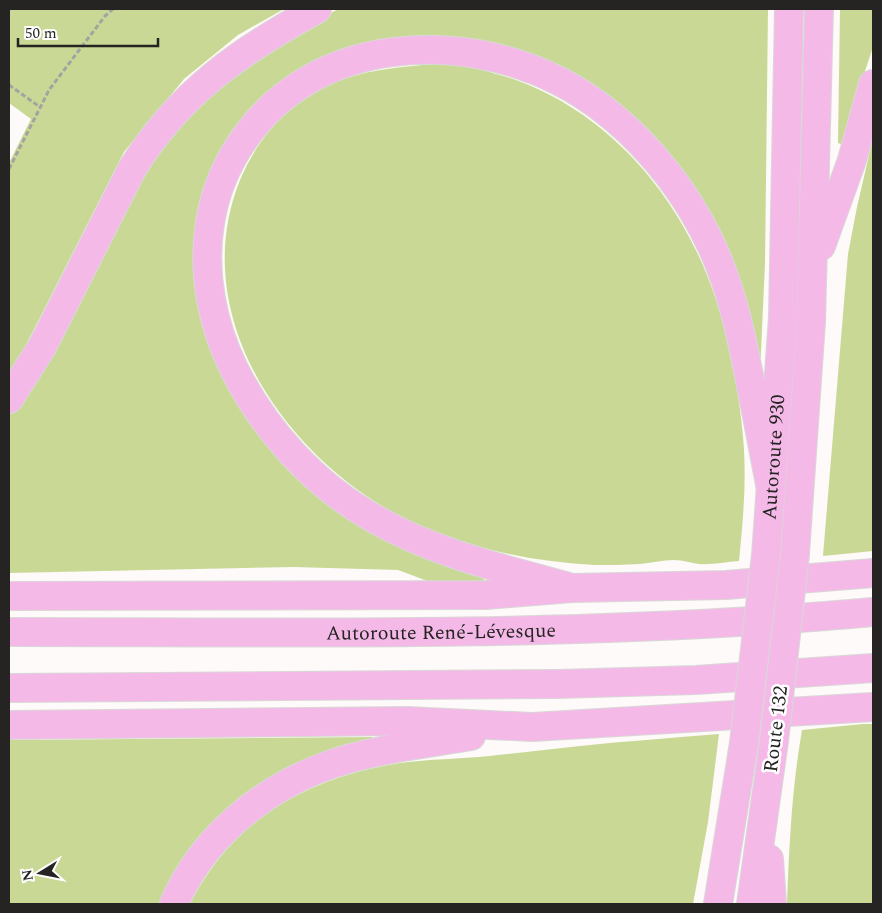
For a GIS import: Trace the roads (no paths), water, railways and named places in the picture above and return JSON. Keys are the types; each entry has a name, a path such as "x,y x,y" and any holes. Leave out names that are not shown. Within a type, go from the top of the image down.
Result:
{"highway":[{"path":"9,400 46,339 132,169 160,128 191,94 221,69 261,40 317,9"},
{"name":"Autoroute 930","path":"718,904 744,743 766,555 783,317 789,9"},
{"name":"Autoroute 930","path":"795,554 809,368 813,269 818,9"},
{"path":"572,588 429,545 395,530 360,511 334,492 294,456 264,419 236,374 228,358 218,328 208,280 208,238 214,203 225,171 234,154 254,126 282,97 313,77 342,64 385,53 418,50 470,52 517,64 559,82 588,99 614,119 640,143 675,184 704,231 721,267 743,343 771,489"},
{"path":"813,269 852,160 873,84"},
{"name":"Route 132","path":"751,904 766,808 795,554"},
{"path":"9,596 486,595 572,588 726,585 873,573"},
{"name":"Autoroute René-Lévesque","path":"9,632 540,630 705,624 873,612"},
{"path":"9,688 526,685 760,676 873,668"},
{"path":"174,904 197,864 219,835 245,811 294,780 330,765 378,752 532,727 873,707"},
{"path":"9,725 407,721 532,727"},
{"path":"766,808 772,904"}]}
